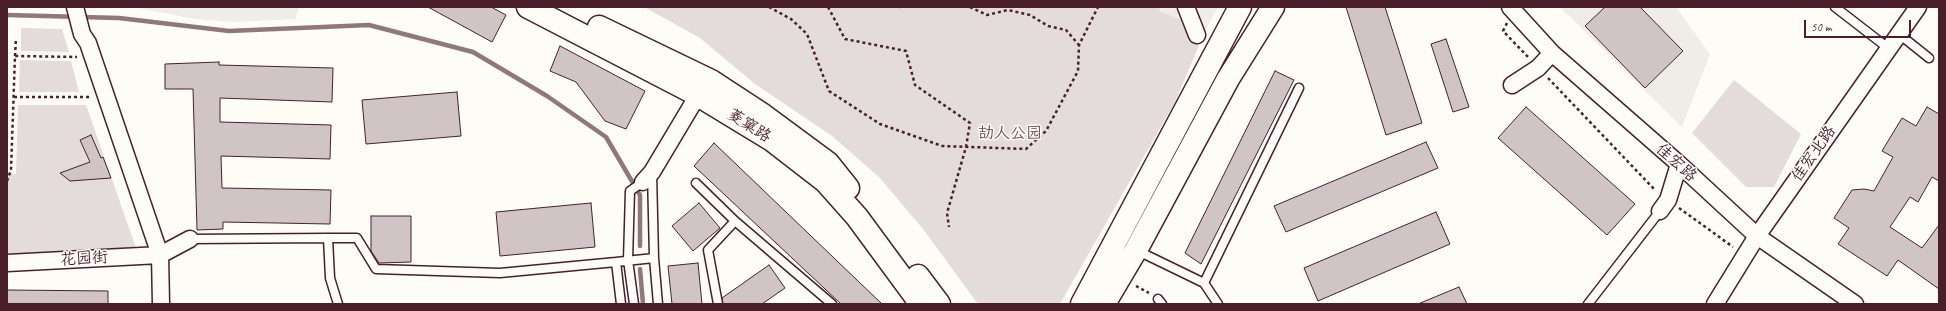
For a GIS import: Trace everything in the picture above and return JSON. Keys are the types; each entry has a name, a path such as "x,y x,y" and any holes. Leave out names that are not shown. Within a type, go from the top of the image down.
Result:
{"street":[{"path":"75,7 82,34 88,43 93,57 160,256 161,304"},
{"name":"菱窠路","path":"557,7 711,81 763,115 828,163 891,240 939,304"},
{"path":"1186,7 1197,35"},
{"path":"1082,304 1240,7"},
{"path":"1104,304 1136,250 1228,79 1273,7"},
{"name":"佳宏北路","path":"1715,304 1757,236 1918,7"},
{"name":"菱窠路","path":"530,8 698,95 772,140 825,182 857,217 915,302"},
{"name":"佳宏路","path":"1512,9 1552,53 1679,164 1757,236 1855,304"},
{"path":"1512,85 1538,68 1552,53"},
{"path":"648,177 698,95"},
{"path":"1664,205 1679,164"},
{"path":"160,256 190,239"},
{"name":"花园街","path":"7,263 160,256"}],"lane":[{"path":"1835,7 1888,48"},
{"path":"1899,34 1929,58"},
{"path":"1204,283 1299,88"},
{"path":"634,304 628,260 630,191 648,177"},
{"path":"648,177 658,304"},
{"path":"696,183 735,221 832,304"},
{"path":"1588,304 1664,205"},
{"path":"718,304 708,250 735,221"},
{"path":"328,238 330,278 338,304"},
{"path":"190,239 357,238 376,270 500,273 654,258"},
{"path":"1136,250 1204,283 1218,304"},
{"path":"616,262 620,304"}],"path":[{"path":"769,7 791,19 807,34 829,91 880,124 942,146 1026,150 1046,131 1078,71 1079,45 1098,7"},
{"path":"828,7 845,39 906,51 915,85 970,123 966,147 947,214 949,227"},
{"path":"970,7 987,15 1008,10 1030,15 1048,26 1066,30 1079,45"},
{"path":"1512,9 1503,31 1657,192 1664,205 1745,256"},
{"path":"7,181 11,170 16,38"},
{"path":"15,56 93,57"},
{"path":"14,97 107,97"},
{"path":"1120,276 1160,301"}],"shaded area":[{"path":"133,7 299,7 295,19 233,22 195,19"},
{"path":"1160,7 1218,7 1206,29 1159,11"},
{"path":"1560,7 1676,7 1710,54 1682,127"}],"green space":[{"name":"劼人公园","path":"644,7 1160,7 1159,11 1206,29 1175,102 1060,304 978,304 923,229 879,177 832,136 755,84 700,38"},
{"path":"21,28 62,29 69,52 21,51"},
{"path":"20,60 71,61 79,92 19,92"},
{"path":"1734,80 1801,134 1774,187 1746,187 1692,133"},
{"path":"18,105 86,105 136,248 7,255 7,174 16,174"}],"building":[{"path":"428,7 491,7 506,15 492,42"},
{"path":"1346,7 1385,7 1422,123 1386,135"},
{"path":"1605,7 1640,7 1683,51 1645,88 1585,26"},
{"path":"1446,39 1469,107 1453,112 1431,44"},
{"path":"560,46 645,91 626,129 605,121 576,82 550,71"},
{"path":"219,62 219,65 333,68 332,102 220,98 220,122 331,125 330,159 221,156 222,188 331,190 330,224 223,222 223,229 197,230 193,89 165,89 165,64"},
{"path":"1275,71 1294,80 1201,264 1185,253"},
{"path":"457,92 461,136 366,144 362,100"},
{"path":"1526,107 1635,204 1607,235 1498,138"},
{"path":"1927,107 1939,114 1939,181 1932,177 1918,202 1910,197 1890,227 1922,248 1939,225 1939,289 1898,260 1887,276 1838,244 1849,228 1834,218 1852,190 1864,189 1874,191 1893,157 1882,151 1902,118 1916,126"},
{"path":"91,135 101,158 103,157 111,178 70,181 60,173 90,162 80,140"},
{"path":"1426,142 1438,168 1286,232 1274,206"},
{"path":"714,143 882,304 841,304 694,166"},
{"path":"591,203 595,247 500,256 496,212"},
{"path":"699,203 720,228 693,251 672,226"},
{"path":"1436,212 1450,244 1318,301 1304,268"},
{"path":"371,216 411,216 411,262 379,263 371,251"},
{"path":"698,263 702,304 672,304 668,266"},
{"path":"769,265 785,288 762,304 723,304 722,298"},
{"path":"1459,287 1467,304 1418,304"},
{"path":"7,290 108,291 108,304 7,304"}],"waterway":[{"path":"7,15 119,18 229,31 369,25 473,52 547,96 606,137 640,195 640,246"},
{"path":"640,269 643,304"}]}
